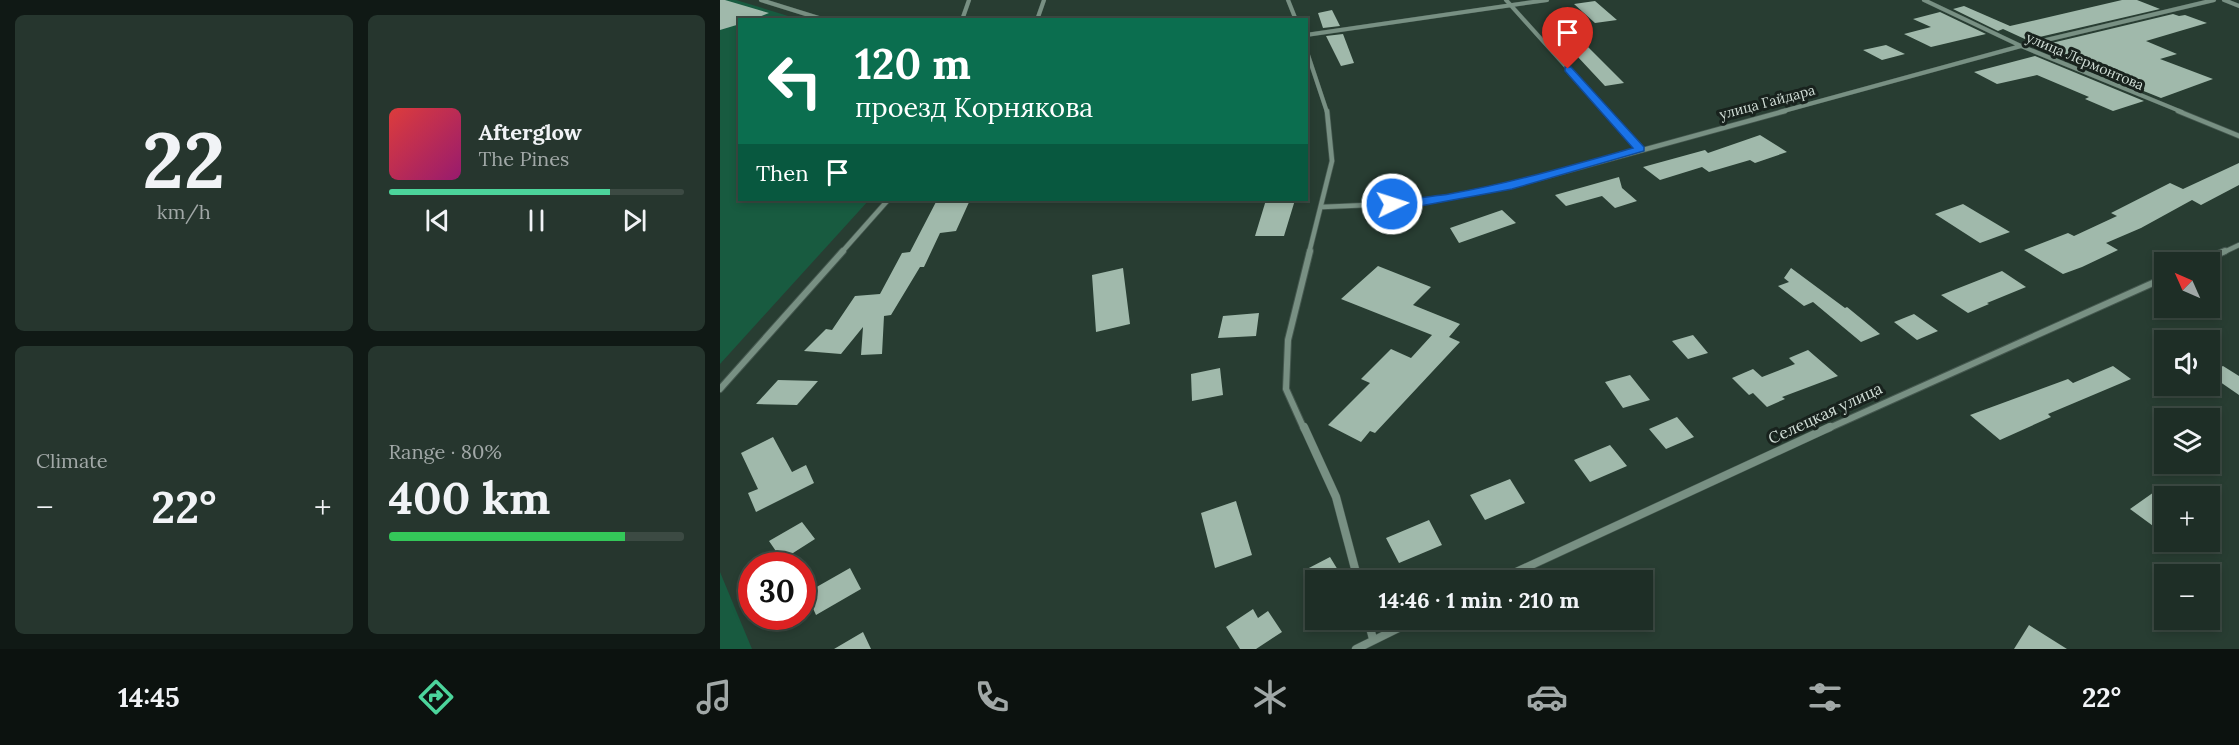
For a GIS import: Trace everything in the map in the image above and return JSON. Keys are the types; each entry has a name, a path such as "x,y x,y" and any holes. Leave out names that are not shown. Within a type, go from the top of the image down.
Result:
{"street":[{"path":"761,0 819,18"},
{"path":"774,4 783,0"},
{"path":"963,18 969,0"},
{"path":"1038,18 1044,0"},
{"path":"1288,0 1295,18"},
{"path":"1506,0 1640,149"},
{"path":"1308,35 1547,0"},
{"name":"улица Лермонтова","path":"1924,0 2021,46 2239,136"},
{"name":"улица Гайдара","path":"1322,207 1415,203 1501,188 2021,46 2214,0"},
{"path":"2224,0 2239,6"},
{"path":"1308,56 1327,109 1332,161 1288,340 1286,389 1336,497 1355,570"},
{"path":"720,389 887,201"},
{"path":"2220,253 2239,245"},
{"name":"Селецкая улица","path":"1521,570 1906,392 2154,282"},
{"path":"1371,630 1373,639"},
{"path":"1356,649 1393,630"}],"green space":[{"path":"720,0 736,0 795,18 738,18 738,201 868,201 720,364"},
{"path":"720,572 738,615 738,630 744,630 752,649 720,649"}],"building":[{"path":"720,0 769,13 756,18 738,18 738,25 720,30"},
{"path":"2122,0 2137,0 2160,9 2027,40 2003,29 1998,31 1953,9 1964,6 2010,26"},
{"path":"1595,1 1617,20 1595,23 1574,4"},
{"path":"1332,10 1340,26 1323,28 1318,13"},
{"path":"1940,12 1986,34 1931,47 1904,34 1931,27 1913,19"},
{"path":"2173,14 2185,15 2207,23 2146,41 2177,54 2160,59 2213,79 2161,98 2049,53 2052,52 2039,46"},
{"path":"1343,34 1354,63 1341,66 1326,36"},
{"path":"1580,39 1624,83 1605,86 1563,41"},
{"path":"1886,45 1905,54 1882,60 1863,50"},
{"path":"2035,56 2144,101 2113,111 2085,99 2089,97 2037,75 1997,84 1974,72"},
{"path":"1760,135 1787,152 1755,163 1750,160 1709,172 1702,167 1660,180 1643,167 1705,150 1708,153"},
{"path":"2239,163 2239,185 2201,205 2192,200 2141,228 2106,243 2118,250 2082,267 2063,274 2024,250 2068,233 2074,236 2117,216 2111,213 2170,183 2183,189"},
{"path":"1619,177 1622,188 1637,201 1615,208 1602,196 1566,206 1555,195"},
{"path":"936,201 970,201 956,231 940,233 924,267 920,267 891,315 884,316 882,354 861,355 863,327 841,354 804,351 826,329 832,330 855,296 880,294 902,253 910,252"},
{"path":"1266,201 1295,201 1284,236 1255,236"},
{"path":"1963,204 2010,232 1980,243 1935,214"},
{"path":"1502,210 1516,223 1459,243 1450,228"},
{"path":"1378,266 1431,287 1413,305 1460,324 1449,337 1460,342 1375,433 1370,431 1361,442 1328,425 1370,383 1361,379 1391,349 1411,358 1432,335 1341,299"},
{"path":"1123,268 1130,324 1096,332 1092,275"},
{"path":"1791,268 1845,308 1847,307 1880,334 1861,342 1813,302 1804,306 1778,286 1789,282 1784,278"},
{"path":"2002,271 2026,287 1968,313 1941,295"},
{"path":"1259,313 1256,336 1218,338 1223,316"},
{"path":"1914,314 1938,331 1917,340 1894,322"},
{"path":"1693,335 1708,353 1688,359 1672,341"},
{"path":"1808,350 1838,376 1782,397 1785,399 1767,407 1753,393 1749,395 1732,378 1753,369 1762,377 1795,364 1789,358"},
{"path":"2113,366 2131,379 2048,414 2051,417 2000,440 1970,415 2068,379 2073,383"},
{"path":"2223,366 2239,376 2239,395 2220,382 2220,367"},
{"path":"1220,368 1223,395 1192,401 1191,374"},
{"path":"1630,375 1650,400 1623,408 1605,382"},
{"path":"778,380 818,381 797,405 756,404"},
{"path":"1677,417 1694,437 1666,449 1649,429"},
{"path":"773,437 792,472 806,465 814,483 756,512 748,493 758,489 741,453"},
{"path":"1610,445 1627,466 1590,482 1574,460"},
{"path":"1510,479 1525,503 1485,520 1470,495"},
{"path":"2154,492 2154,527 2130,509"},
{"path":"1236,501 1252,555 1215,568 1201,513"},
{"path":"1429,520 1442,545 1399,563 1386,538"},
{"path":"802,522 815,539 795,552 777,552 769,541"},
{"path":"1330,557 1338,570 1305,570"},
{"path":"850,568 861,589 816,615 816,587"},
{"path":"1253,609 1258,618 1268,611 1282,632 1256,649 1240,649 1226,627"},
{"path":"2029,625 2067,649 2014,649"},
{"path":"863,632 871,649 834,649"}],"route":[{"path":"1392,204 1415,203 1512,186 1640,149 1568,69"}]}
